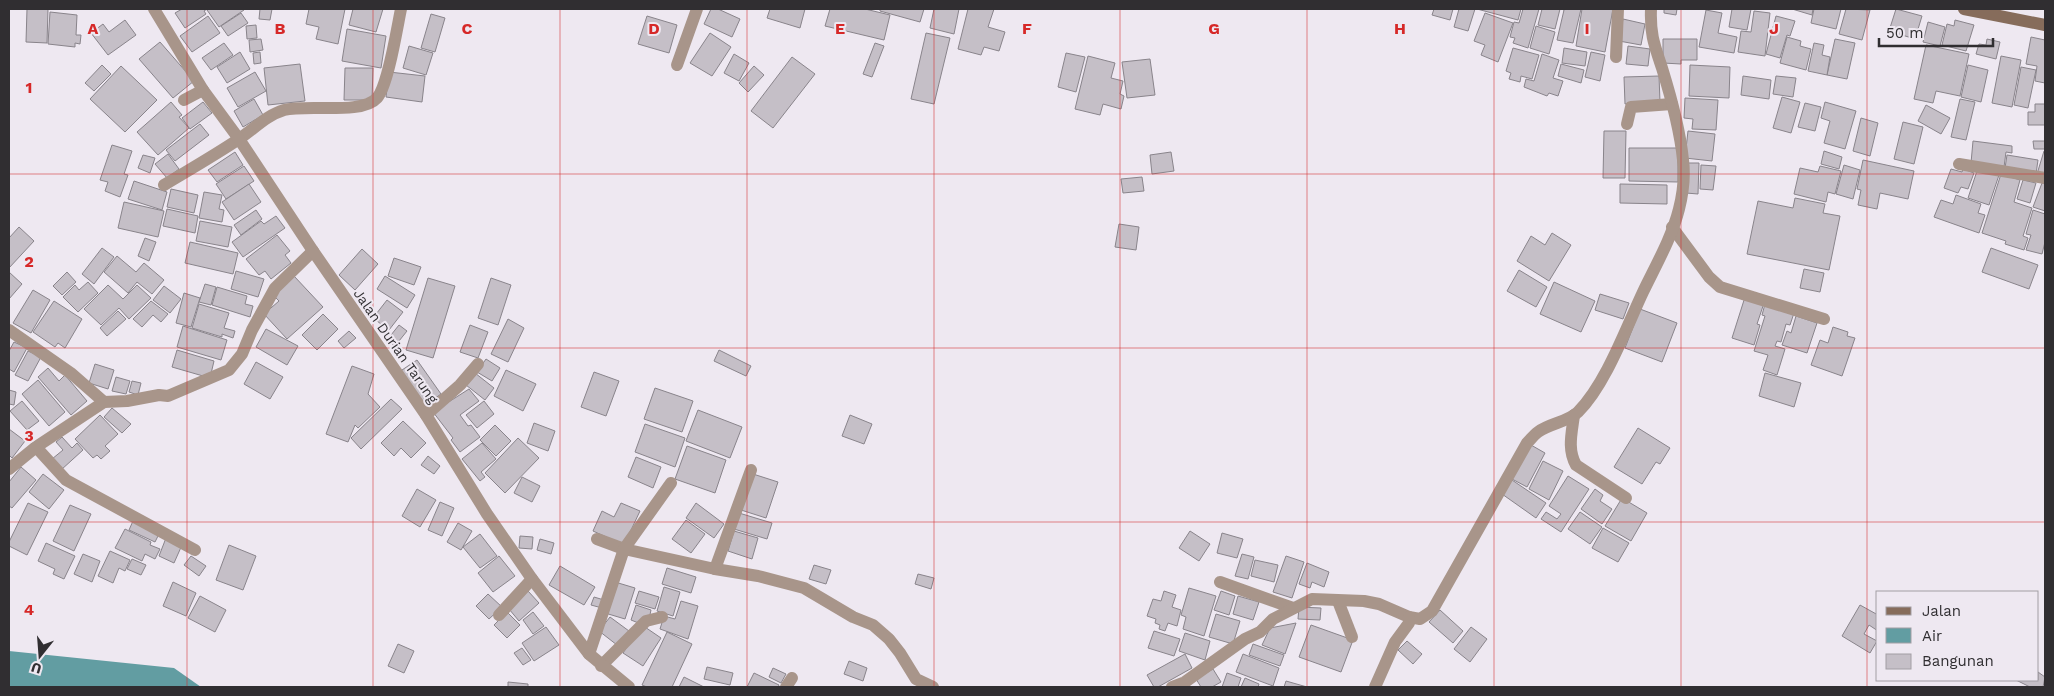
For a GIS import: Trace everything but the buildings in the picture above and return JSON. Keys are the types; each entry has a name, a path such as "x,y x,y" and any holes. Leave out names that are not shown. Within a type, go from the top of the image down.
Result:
{"main road":[{"path":"1964,9 1985,10 2045,25"}],"street":[{"name":"Jalan Durian Tarung","path":"154,9 203,90 239,139 313,251 426,415 487,514 532,579 589,654 601,666 629,687"},
{"path":"164,185 239,139 266,118 284,110 360,107 373,102 380,96 386,80 401,9"},
{"path":"677,65 697,9"},
{"path":"1616,57 1618,9"},
{"path":"1172,687 1187,684 1245,639 1260,632 1273,619 1312,599 1379,604 1409,617 1420,619 1432,610 1456,570 1489,506 1527,443 1538,432 1574,415 1590,397 1602,379 1679,210 1684,174 1680,140 1672,104 1653,46 1650,30 1651,9"},
{"path":"184,100 203,90"},
{"path":"1627,124 1631,107 1672,104"},
{"path":"1959,164 2045,178"},
{"path":"1672,227 1709,276 1720,287 1824,319"},
{"path":"9,469 36,447 104,402 127,401 159,395 168,396 230,370 242,354 267,300 275,288 313,251"},
{"path":"9,330 72,374 104,402"},
{"path":"426,415 460,385 478,364"},
{"path":"1574,415 1570,448 1576,465 1626,498"},
{"path":"36,447 66,480 195,550"},
{"path":"715,569 751,470"},
{"path":"589,654 624,549 671,483"},
{"path":"597,539 624,549 715,569 758,576 804,588 854,617 872,624 900,652 916,679 933,687"},
{"path":"499,615 532,579"},
{"path":"1220,582 1293,608"},
{"path":"1338,601 1352,637"},
{"path":"601,666 646,621 662,617"},
{"path":"1375,687 1395,642 1409,623 1409,617"},
{"path":"900,652 912,687"}],"water":[{"path":"9,651 174,668 201,687 9,687"}]}
